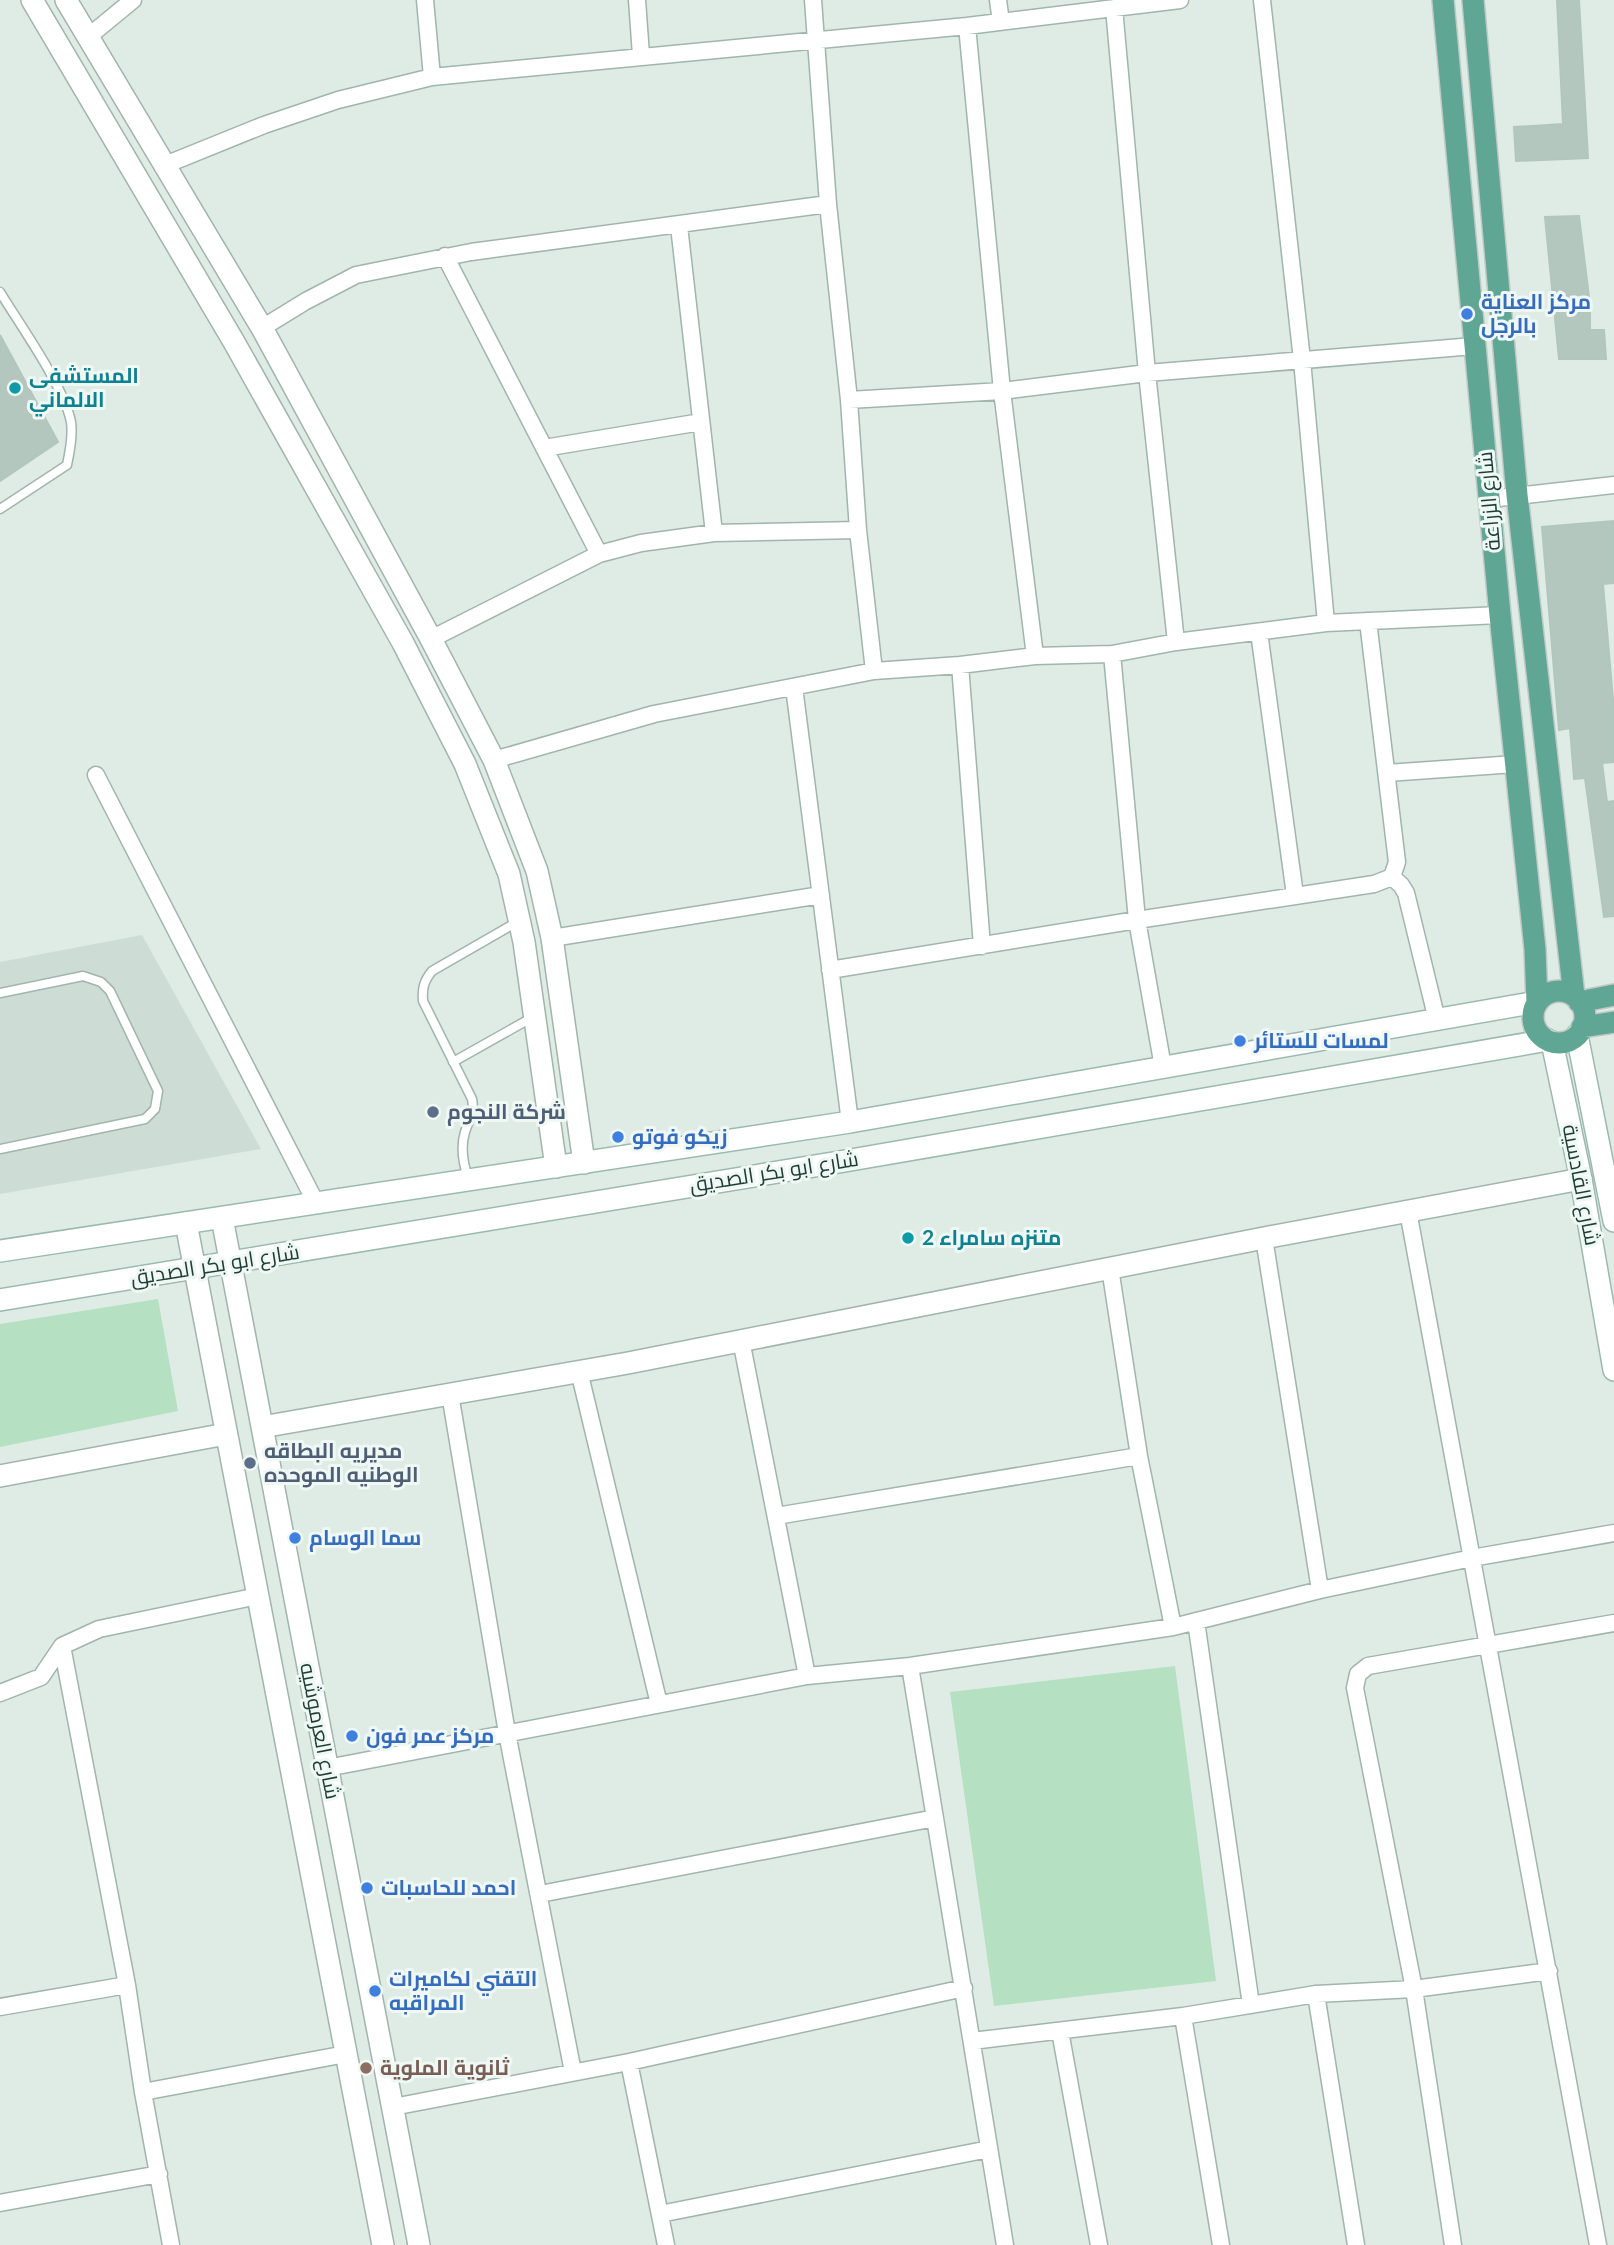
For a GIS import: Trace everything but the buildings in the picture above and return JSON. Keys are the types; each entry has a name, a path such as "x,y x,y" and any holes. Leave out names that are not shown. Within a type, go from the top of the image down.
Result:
{"main road":[{"name":"شارع الزراعة","path":"1443,0 1500,615 1535,949 1537,1002"},
{"name":"شارع الزراعة","path":"1473,0 1517,495 1576,999"},
{"path":"1580,1031 1584,1010 1576,999 1566,992 1550,992 1537,1002 1534,1009 1534,1026 1538,1033 1550,1041 1570,1040 1580,1031 1614,1022"},
{"path":"1576,999 1614,995"}],"street":[{"path":"32,0 227,330 403,643 465,764 509,874 519,920 556,1167"},
{"path":"66,0 262,328 494,760 537,871 552,938 584,1163"},
{"path":"88,37 132,0"},
{"path":"425,0 432,77"},
{"path":"637,0 641,55"},
{"path":"813,0 828,204 849,400 858,530 874,671"},
{"path":"998,0 1001,22"},
{"path":"165,164 264,125 338,100 432,77 967,26 1180,0"},
{"path":"1262,0 1302,360 1326,623"},
{"path":"1114,8 1147,373 1176,642"},
{"path":"967,26 1002,391 1035,656"},
{"path":"262,328 356,275 444,256 828,204"},
{"path":"679,226 714,533"},
{"path":"444,256 599,554"},
{"path":"849,400 1002,391 1147,373 1474,346"},
{"path":"544,447 701,422"},
{"path":"1489,499 1614,485"},
{"path":"431,639 599,554 641,542 714,533 858,530"},
{"path":"494,760 654,714 874,671 1035,656 1112,654 1176,642 1326,623 1500,615"},
{"path":"830,970 1374,884 1392,877 1398,862 1368,621"},
{"path":"1259,632 1296,895"},
{"path":"1112,654 1137,920 1163,1067"},
{"path":"960,665 982,946"},
{"path":"793,687 850,1122"},
{"path":"1387,773 1515,764"},
{"path":"96,775 316,1203"},
{"path":"1392,877 1406,893 1437,1020"},
{"path":"552,938 821,895"},
{"name":"شارع ابو بكر الصديق","path":"0,1251 850,1122 1537,1002"},
{"name":"شارع القادسية","path":"1580,1031 1614,1220"},
{"name":"شارع ابو بكر الصديق","path":"0,1300 839,1162 1550,1041"},
{"name":"شارع القادسية","path":"1550,1041 1581,1179 1614,1370"},
{"path":"262,1427 579,1371 1581,1179"},
{"path":"1408,1211 1598,2245"},
{"name":"شارع العرموشيه","path":"222,1218 419,2245"},
{"name":"شارع العرموشيه","path":"186,1223 383,2245"},
{"path":"1264,1238 1320,1590"},
{"path":"1110,1268 1139,1456 1173,1627"},
{"path":"741,1340 807,1676"},
{"path":"579,1371 659,1704"},
{"path":"450,1394 507,1733 573,2072"},
{"path":"0,1476 226,1434"},
{"path":"776,1517 1139,1456"},
{"path":"327,1768 807,1676 910,1666 1173,1627 1320,1590 1472,1558 1614,1533"},
{"path":"0,1693 40,1677 62,1646 99,1629 258,1596"},
{"path":"1196,1621 1251,2005"},
{"path":"1453,2245 1414,1989 1355,1688 1358,1674 1368,1666 1614,1623"},
{"path":"62,1646 127,1985 143,2092 172,2245"},
{"path":"910,1666 1005,2245"},
{"path":"540,1895 936,1818"},
{"path":"972,2041 1183,2016 1317,1994 1414,1989 1549,1971"},
{"path":"0,2007 127,1985"},
{"path":"334,1991 369,1986"},
{"path":"393,2107 629,2062 964,1988"},
{"path":"1317,1994 1356,2245"},
{"path":"1183,2016 1221,2245"},
{"path":"1060,2031 1099,2245"},
{"path":"143,2092 346,2053"},
{"path":"629,2062 666,2245"},
{"path":"660,2214 989,2148"},
{"path":"0,2203 159,2174"}],"lane":[{"path":"0,292 60,391 71,422 71,445 67,465 0,509"},
{"path":"469,1180 463,1157 463,1144 474,1107 423,1001 422,990 432,971 519,920"},
{"path":"0,993 83,976 101,982 110,991 158,1091 155,1109 145,1119 0,1149"},
{"path":"453,1062 534,1016"}],"shaded area":[{"path":"142,935 261,1149 0,1194 0,962"}],"green space":[{"path":"158,1299 178,1411 0,1447 0,1324"},
{"path":"1175,1666 1216,1981 994,2006 950,1692"}],"place":[{"name":"مركز العناية بالرجل","path":"1467,314"},
{"name":"المستشفى الالماني","path":"15,388"},
{"name":"لمسات للستائر","path":"1240,1041"},
{"name":"شركة النجوم","path":"433,1112"},
{"name":"زيكو فوتو","path":"618,1137"},
{"name":"متنزه سامراء 2","path":"908,1238"},
{"name":"مديريه البطاقه الوطنيه الموحده","path":"250,1463"},
{"name":"سما الوسام","path":"295,1538"},
{"name":"مركز عمر فون","path":"352,1736"},
{"name":"احمد للحاسبات","path":"367,1888"},
{"name":"التقني لكاميرات المراقبه","path":"375,1991"},
{"name":"ثانوية الملوية","path":"366,2068"}]}
